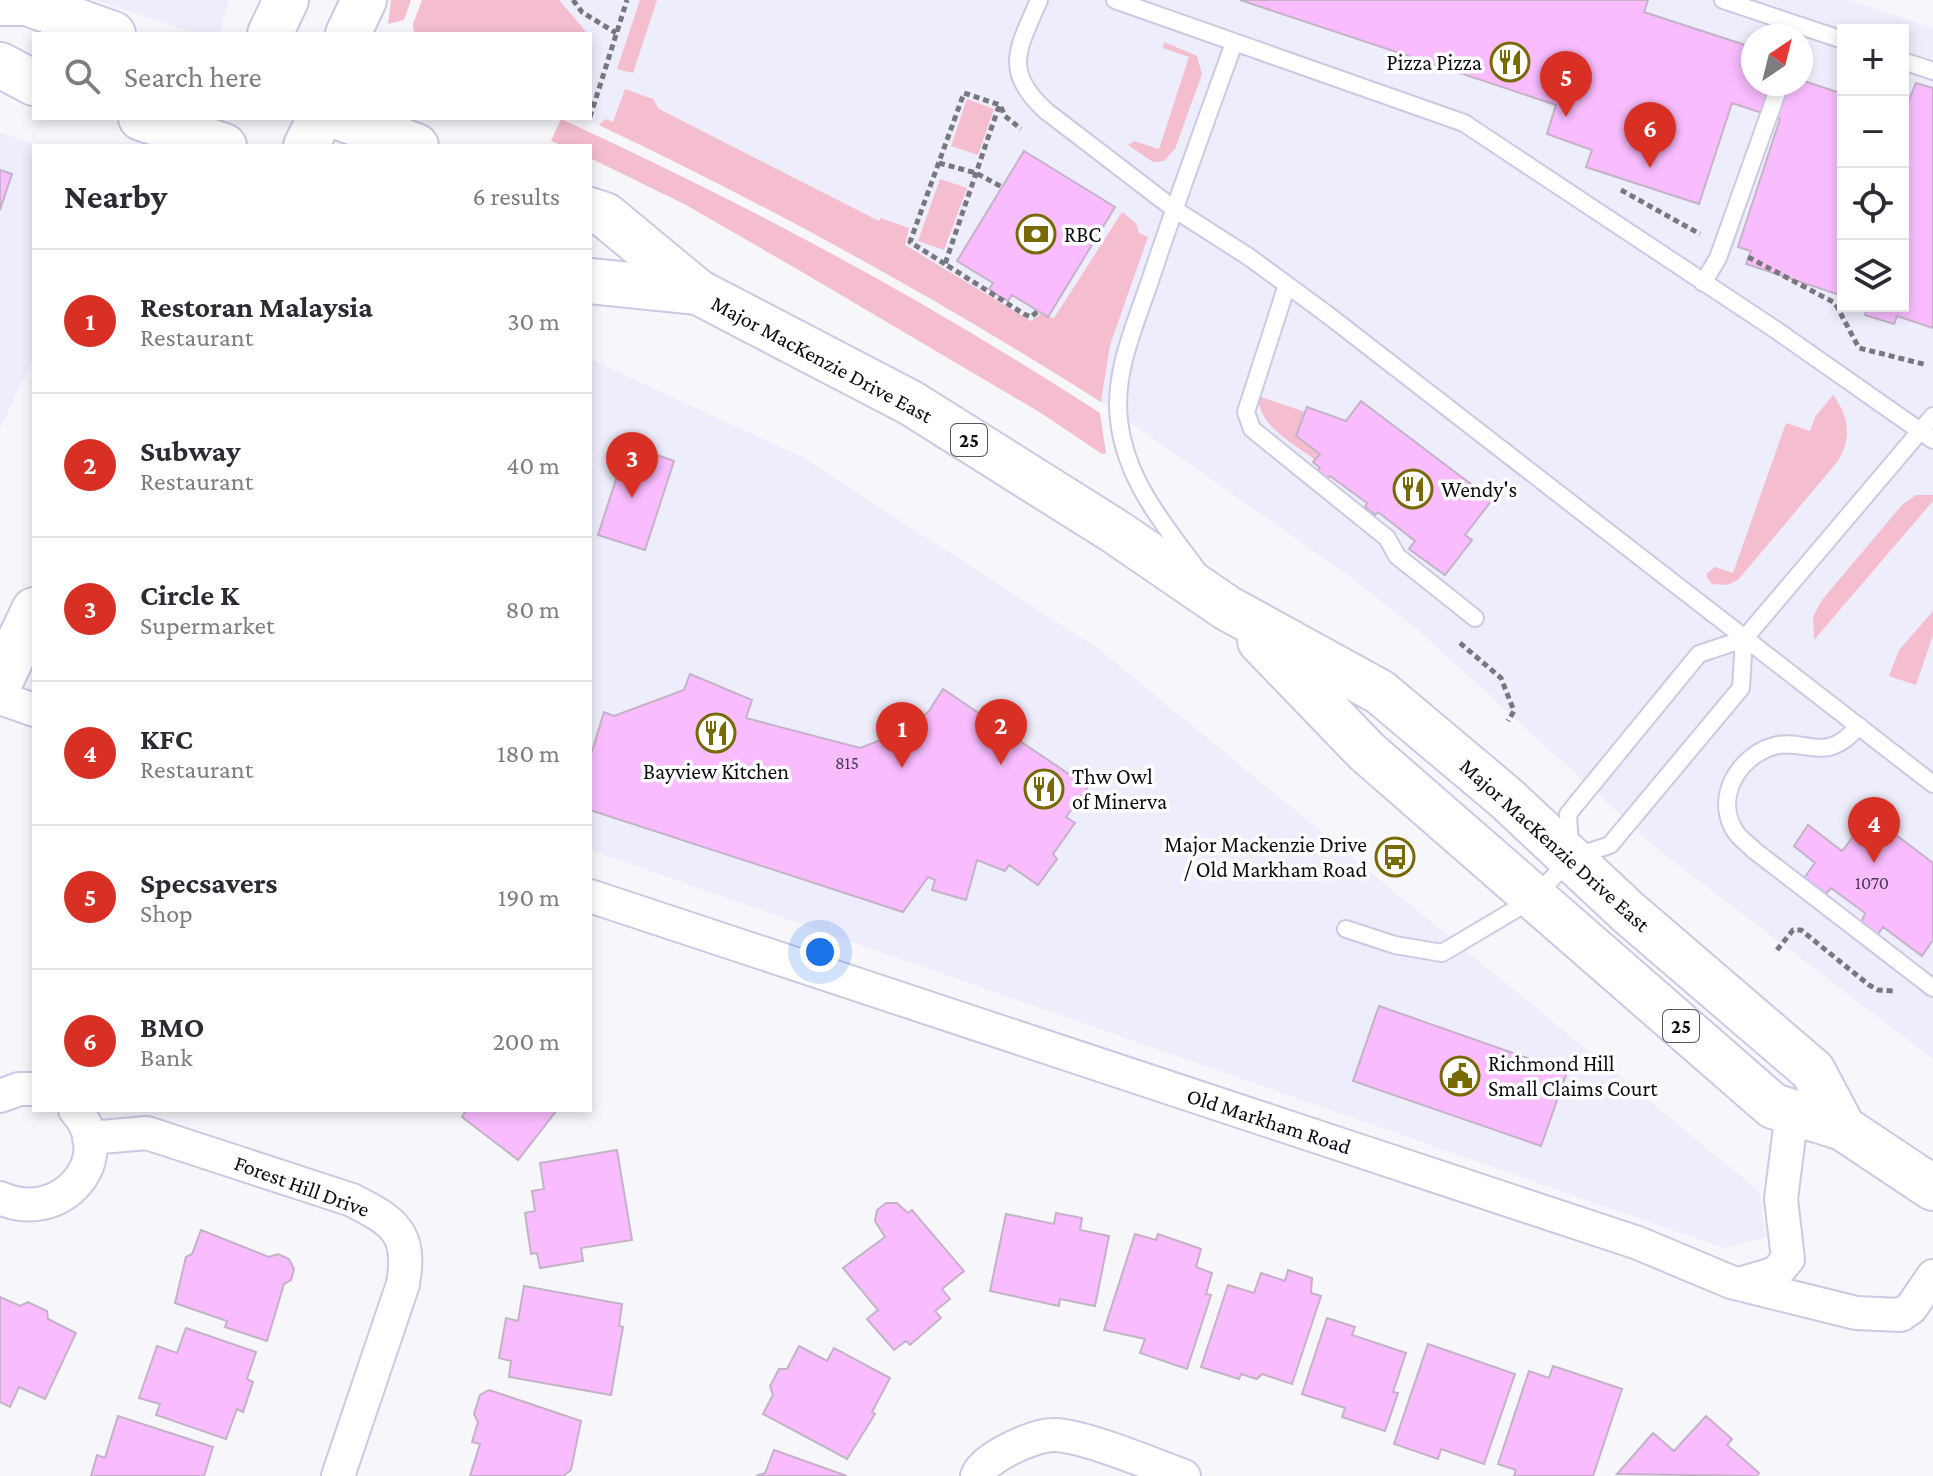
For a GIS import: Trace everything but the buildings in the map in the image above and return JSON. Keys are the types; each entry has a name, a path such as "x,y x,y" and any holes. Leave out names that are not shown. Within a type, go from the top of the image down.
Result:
{"main road":[{"path":"271,32 286,0"},
{"path":"349,32 364,0"},
{"path":"0,3 27,3 107,32"},
{"path":"0,65 32,82"},
{"path":"149,120 222,138"},
{"path":"307,144 319,120"},
{"path":"346,120 411,144"},
{"name":"Major MacKenzie Drive East","path":"592,211 605,215 698,292 911,403 1116,532 1227,608 1380,692 1506,798 1629,913 1813,1071 1843,1128"},
{"name":"Major MacKenzie Drive East","path":"592,281 698,292"},
{"name":"Major MacKenzie Drive East","path":"1227,608 1366,751 1773,1106 1843,1128 1933,1188"},
{"path":"0,682 32,614"}],"street":[{"path":"0,698 32,709"},
{"name":"Old Markham Road","path":"592,897 1638,1243 1739,1284 1856,1313 1901,1315 1911,1308 1933,1276"},
{"path":"0,1096 19,1089 32,1089"},
{"path":"1739,1284 1776,1273 1788,1259 1781,1199 1792,1112"},
{"name":"Forest Hill Drive","path":"0,1198 17,1206 40,1206 62,1198 78,1182 88,1161 82,1124 147,1133 352,1200 380,1214 400,1231 407,1258 403,1284 338,1476"},
{"path":"977,1476 980,1467 1007,1450 1054,1434 1184,1476"}],"lane":[{"path":"1039,0 1019,47 1017,61 1018,77 1028,94 1174,209 1287,285 1933,784"},
{"path":"1115,0 1464,123 1927,435"},
{"path":"1723,0 1781,24"},
{"path":"1813,34 1837,39"},
{"path":"1227,608 1153,512 1130,465 1119,420 1119,385 1128,346 1174,209 1234,43"},
{"path":"1909,63 1933,71"},
{"path":"1703,283 1718,258 1776,96"},
{"path":"1287,285 1246,412 1252,429 1387,538 1397,556 1475,618"},
{"path":"1571,858 1568,814 1699,654 1744,639 1881,474 1927,435 1933,416"},
{"path":"1346,929 1395,945 1442,953 1533,899 1571,858 1610,845 1741,688 1744,639"},
{"path":"1859,726 1843,742 1824,748 1788,743 1771,746 1746,761 1729,790 1730,818 1737,834 1755,851 1933,988"}],"path":[{"path":"573,0 582,12 616,33"},
{"path":"592,110 627,0"},
{"path":"1031,137 1005,116 1000,105 964,93 910,242 1031,317 1038,311"},
{"path":"945,264 1000,105"},
{"path":"939,163 976,173 1002,187"},
{"path":"1742,254 1835,303 1859,348 1927,365"},
{"path":"1453,637 1501,678 1514,711 1508,721"},
{"path":"1777,950 1793,930 1801,930 1878,990 1887,992 1902,987"}],"shaded area":[{"path":"94,0 229,0 220,32 193,32"},
{"path":"391,0 411,0 404,20 388,24"},
{"path":"422,0 559,0 586,32 414,32 413,24"},
{"path":"516,0 1849,0 1933,28 1933,1059 1661,852 1419,631 1352,578 1101,402 894,275 744,194 586,120 592,120 592,32 512,32"},
{"path":"640,0 657,0 633,73 617,69"},
{"path":"1164,42 1197,56 1202,74 1175,149 1164,161 1153,162 1128,145 1134,141 1159,149 1189,57 1163,48"},
{"path":"625,89 653,99 659,109 879,221 881,218 909,228 905,245 1031,321 1042,313 1053,318 1056,315 1122,212 1136,223 1139,233 1148,237 1110,345 1101,402 979,327 854,256 599,125 605,119 613,122"},
{"path":"967,99 994,109 978,155 951,146"},
{"path":"563,120 700,185 903,293 1100,413 1106,453 1102,454 1041,413 686,205 592,159 592,144 559,144 551,141"},
{"path":"0,132 33,144 32,362 0,428"},
{"path":"940,179 967,188 944,250 918,241"},
{"path":"592,360 802,457 1100,650 1759,1191 1766,1237 1723,1248 592,851"},
{"path":"1833,395 1847,427 1845,444 1838,461 1738,580 1728,585 1712,584 1707,573 1715,567 1733,573 1786,423 1810,431 1815,417"},
{"path":"1258,396 1305,412 1297,436 1320,454 1315,460 1271,425 1264,417"},
{"path":"1916,495 1933,495 1933,501 1814,640 1813,617 1822,600 1902,505"},
{"path":"1933,611 1933,635 1916,685 1889,676 1899,650"}],"place":[{"name":"Pizza Pizza","path":"1510,62"},
{"name":"Specsavers","path":"1566,117"},
{"name":"BMO","path":"1650,168"},
{"name":"RBC","path":"1036,234"},
{"name":"Wendy's","path":"1413,489"},
{"name":"Circle K","path":"632,498"},
{"name":"Bayview Kitchen","path":"716,733"},
{"name":"Subway","path":"1001,765"},
{"name":"Restoran Malaysia","path":"902,768"},
{"name":"Thw Owl of Minerva","path":"1044,789"},
{"name":"Major Mackenzie Drive / Old Markham Road","path":"1395,857"},
{"name":"KFC","path":"1874,863"},
{"name":"Richmond Hill Small Claims Court","path":"1460,1076"}]}
